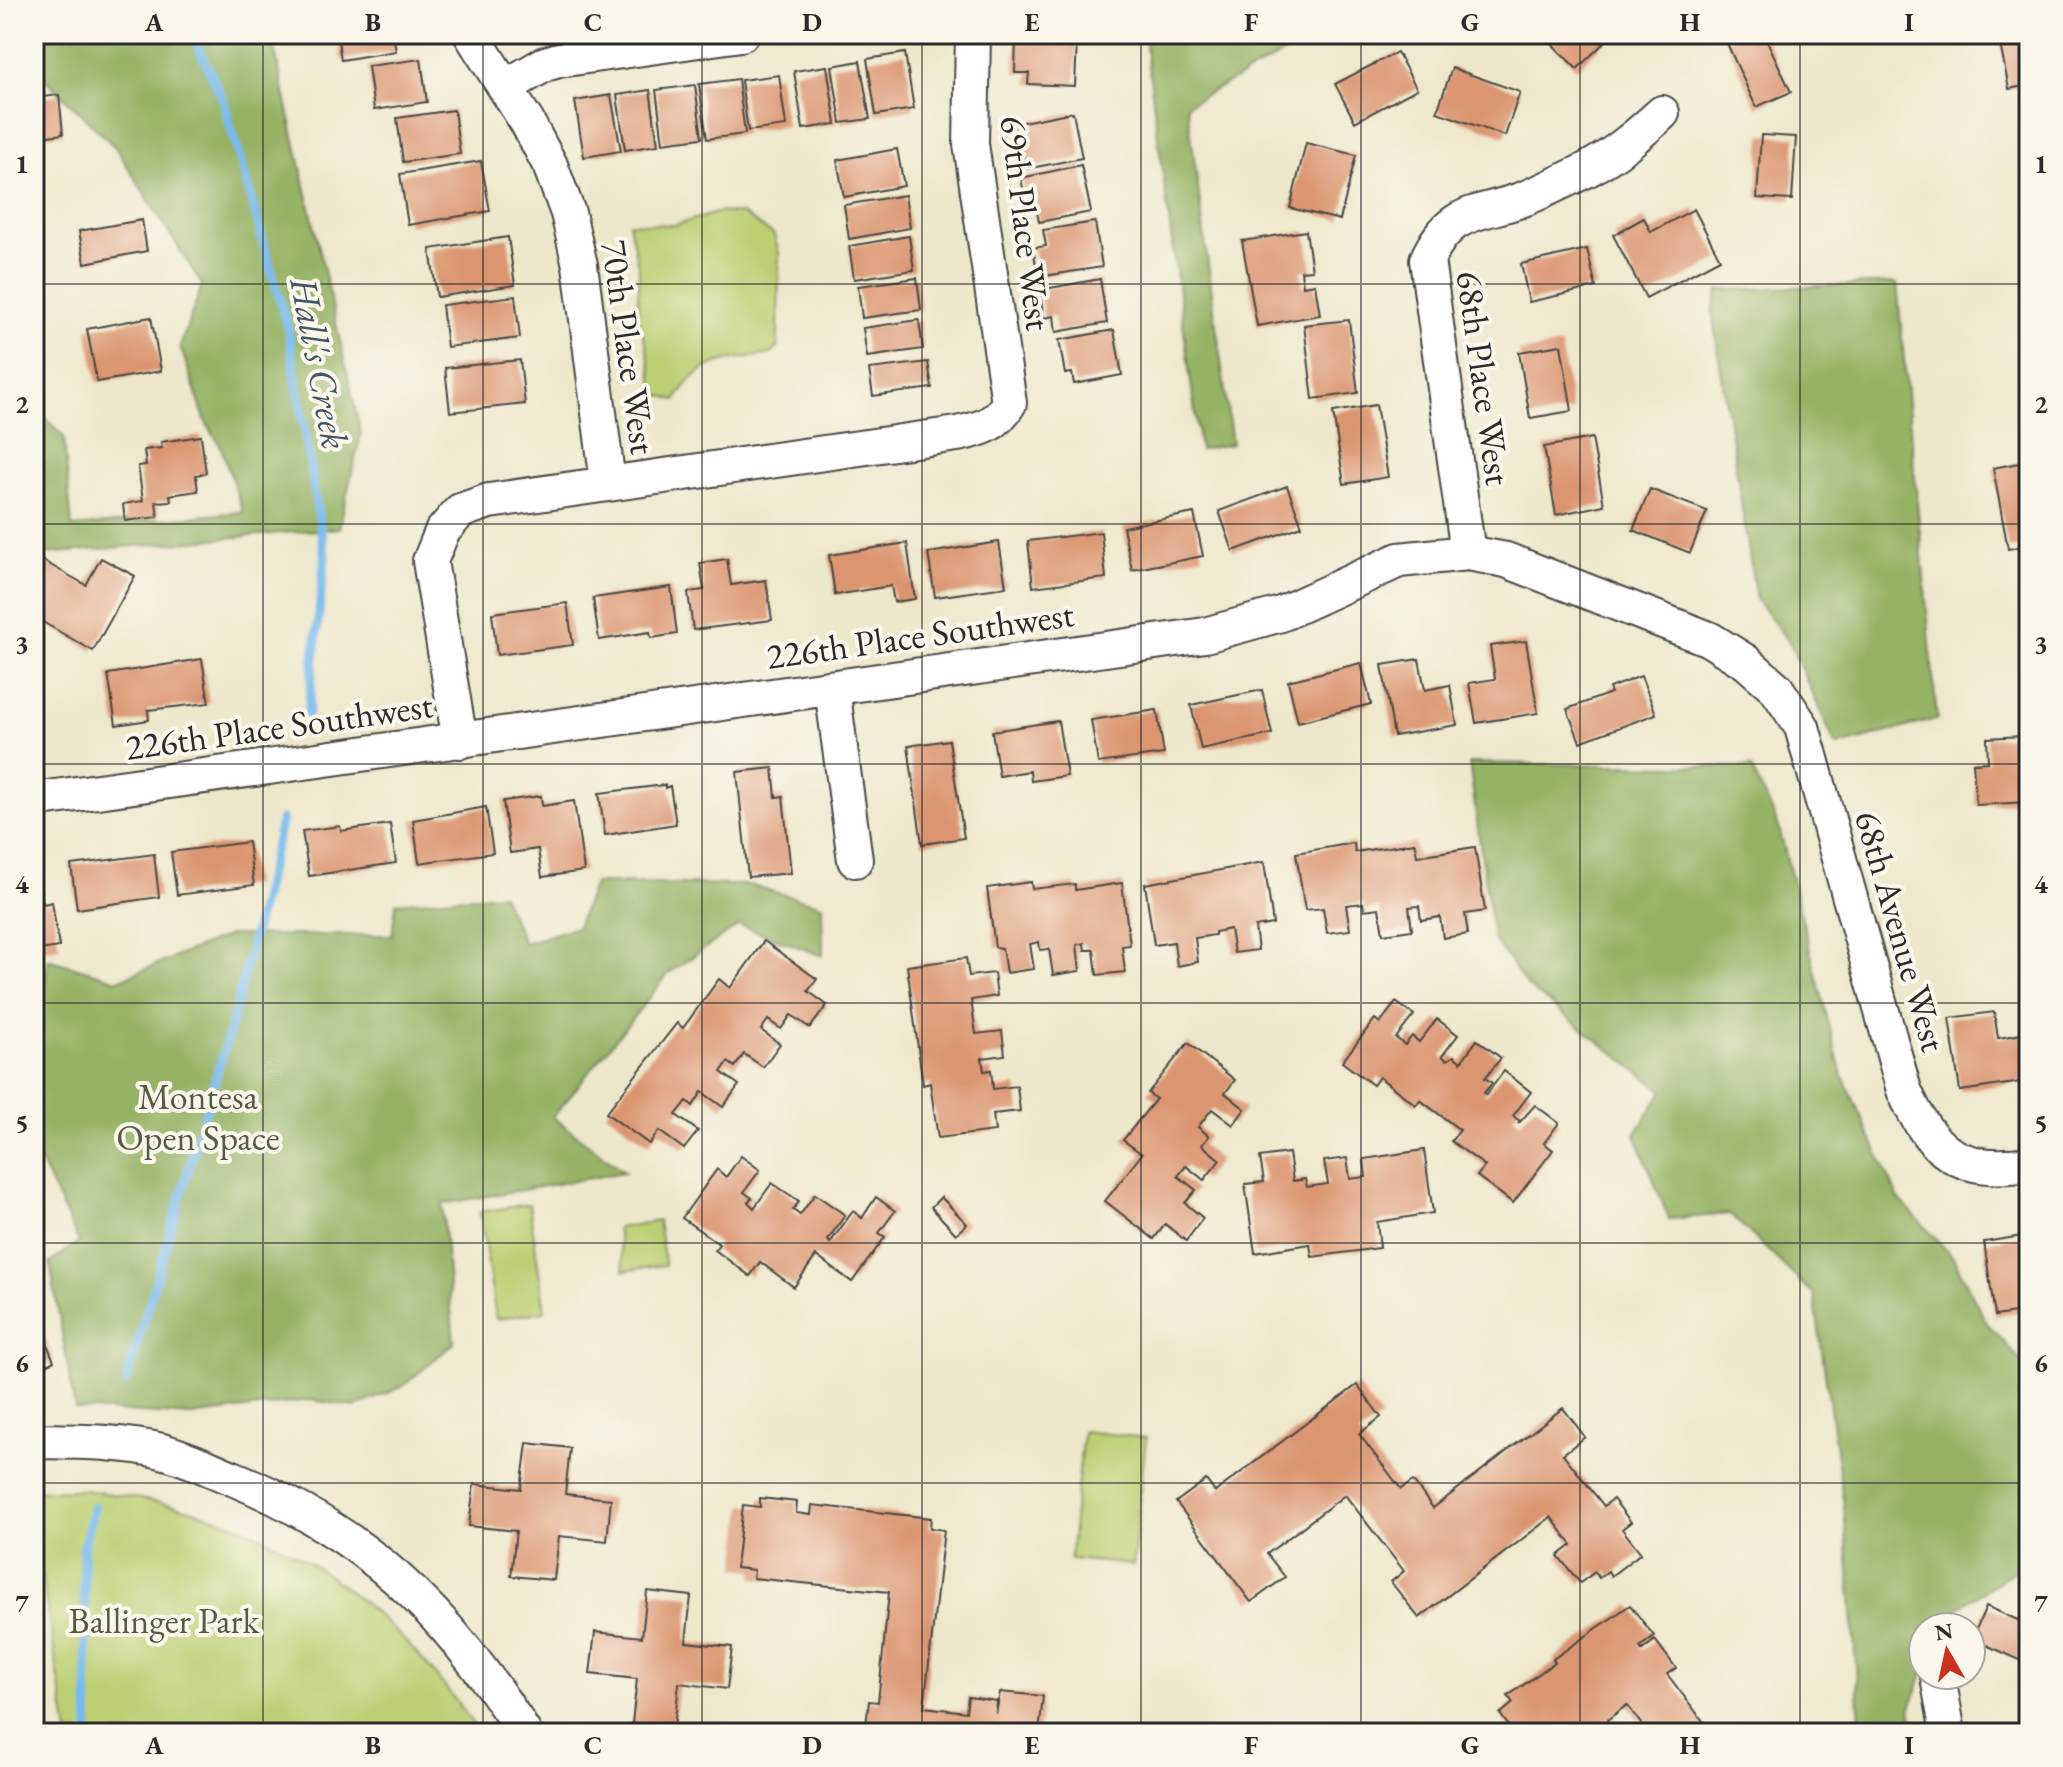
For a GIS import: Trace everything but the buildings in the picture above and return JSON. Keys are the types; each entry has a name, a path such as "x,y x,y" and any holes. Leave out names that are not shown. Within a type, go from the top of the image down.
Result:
{"street":[{"name":"70th Place West","path":"460,741 430,561 442,532 460,511 489,501 608,483 580,265 568,213 550,165 507,86 471,34"},
{"path":"507,86 545,64 559,60 741,34"},
{"name":"69th Place West","path":"608,483 957,434 983,429 1000,419 1009,403 971,144 973,34"},
{"name":"68th Place West","path":"1468,553 1427,260 1447,226 1480,209 1524,199 1591,167 1629,143 1662,113"},
{"name":"226th Place Southwest","path":"34,800 1232,629 1281,614 1399,560 1468,553 1506,560 1709,639 1746,662 1776,688"},
{"path":"832,688 855,860"},
{"name":"68th Avenue West","path":"1776,688 1802,727 1904,1090 1917,1120 1946,1151 1981,1169 2029,1164"},
{"path":"34,1441 122,1444 162,1451 277,1496 337,1529 408,1587 454,1635 495,1688 524,1733"},
{"path":"1940,1691 1948,1733"}],"green space":[{"path":"34,34 271,34 361,434 339,528 34,555 34,406 64,437 72,527 243,512 221,447 206,422 180,346 202,285 116,148 34,68"},
{"path":"1144,34 1320,34 1187,105 1232,444 1200,450"},
{"path":"720,212 742,214 774,235 779,253 778,346 771,354 727,360 706,368 686,385 676,400 655,394 646,343 637,319 639,271 629,223 675,225"},
{"path":"1897,283 1937,719 1836,746 1789,642 1756,599 1712,312 1719,290"},
{"path":"1469,763 1751,767 1778,824 1841,1072 1898,1198 1953,1257 1986,1322 2029,1370 2029,1561 1954,1611 1907,1611 1907,1691 1917,1691 1911,1708 1915,1733 1861,1733 1844,1506 1814,1295 1730,1214 1669,1219 1635,1134 1663,1091 1527,986 1493,938"},
{"name":"Montesa Open Space","path":"594,883 750,885 822,905 823,956 739,925 669,973 553,1117 625,1172 442,1204 454,1343 402,1387 355,1407 311,1400 192,1416 75,1409 50,1263 79,1242 34,1149 34,1070 48,959 118,980 229,935 392,935 396,903 502,894 524,943 577,927"},
{"path":"529,1204 545,1311 496,1319 480,1212"},
{"path":"658,1221 665,1265 624,1271 617,1228"},
{"path":"1083,1431 1146,1438 1133,1565 1070,1559"},
{"name":"Ballinger Park","path":"85,1490 200,1513 257,1534 295,1554 331,1577 397,1633 427,1665 479,1733 68,1733 34,1532 34,1491"}],"waterway":[{"name":"Hall's Creek","path":"192,34 223,99 288,329 325,556 308,715"},
{"name":"Hall's Creek","path":"126,1382 233,1019 282,819"},
{"name":"Hall's Creek","path":"89,1733 83,1549 94,1506"}]}
